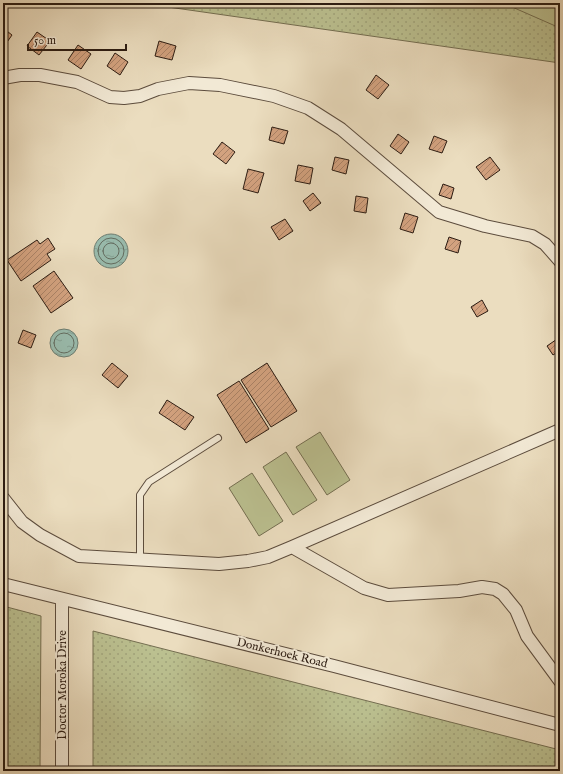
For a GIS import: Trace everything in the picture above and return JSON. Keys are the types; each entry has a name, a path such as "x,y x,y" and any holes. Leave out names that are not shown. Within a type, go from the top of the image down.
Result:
{"street":[{"path":"3,78 20,75 40,75 77,82 110,97 124,98 140,96 158,89 189,83 220,84 274,96 308,108 341,129 439,212 485,226 532,236 545,244 560,261"},
{"path":"3,498 22,522 40,536 79,556 219,564 248,561 268,557 292,547 560,430"},
{"path":"292,547 364,588 388,595 459,591 482,587 495,589 503,594 516,610 527,636 560,681"},
{"name":"Donkerhoek Road","path":"3,584 334,666 560,725"},
{"name":"Doctor Moroka Drive","path":"62,599 62,771"}],"lane":[{"path":"140,560 140,496 149,482 218,438"}],"green space":[{"path":"140,3 560,3 560,63"},
{"path":"503,3 560,3 560,28"},
{"path":"320,432 350,480 327,495 296,447"},
{"path":"286,452 317,500 293,515 263,467"},
{"path":"252,473 283,521 259,536 229,488"},
{"path":"3,606 41,616 40,771 3,771"},
{"path":"93,631 560,750 560,771 93,771"}],"water":[{"path":"114,234 123,239 127,244 127,258 123,263 118,267 108,268 104,267 95,258 94,248 95,244 104,235"},
{"path":"64,329 74,333 78,343 74,353 64,357 54,353 50,343 54,333"}],"building":[{"path":"3,28 12,35 3,48"},
{"path":"37,32 50,41 39,55 27,46"},
{"path":"159,41 176,46 172,60 155,56"},
{"path":"78,45 91,54 81,69 68,60"},
{"path":"115,53 128,62 120,75 107,66"},
{"path":"376,75 389,85 378,99 366,90"},
{"path":"272,127 288,131 284,144 269,140"},
{"path":"398,134 409,142 401,154 390,146"},
{"path":"434,136 447,141 442,153 429,149"},
{"path":"222,142 235,152 226,164 213,154"},
{"path":"335,157 349,160 346,174 332,170"},
{"path":"490,157 500,170 486,180 476,167"},
{"path":"298,165 313,168 310,184 295,181"},
{"path":"248,169 264,173 258,193 243,189"},
{"path":"443,184 454,188 451,199 439,195"},
{"path":"313,193 321,203 310,211 303,201"},
{"path":"356,196 368,198 366,213 354,211"},
{"path":"405,213 418,217 413,233 400,229"},
{"path":"285,219 293,231 279,240 271,227"},
{"path":"449,237 461,241 458,253 445,249"},
{"path":"48,238 55,249 47,254 51,260 21,281 7,260 37,240 40,244"},
{"path":"54,271 73,298 51,313 33,286"},
{"path":"482,300 488,311 477,317 471,307"},
{"path":"23,330 36,335 31,348 18,343"},
{"path":"560,337 560,359 556,353 553,355 547,346"},
{"path":"112,363 128,376 118,388 102,375"},
{"path":"267,363 297,411 271,427 241,380"},
{"path":"239,381 269,429 246,443 217,395"},
{"path":"167,400 194,417 185,430 159,413"}]}
